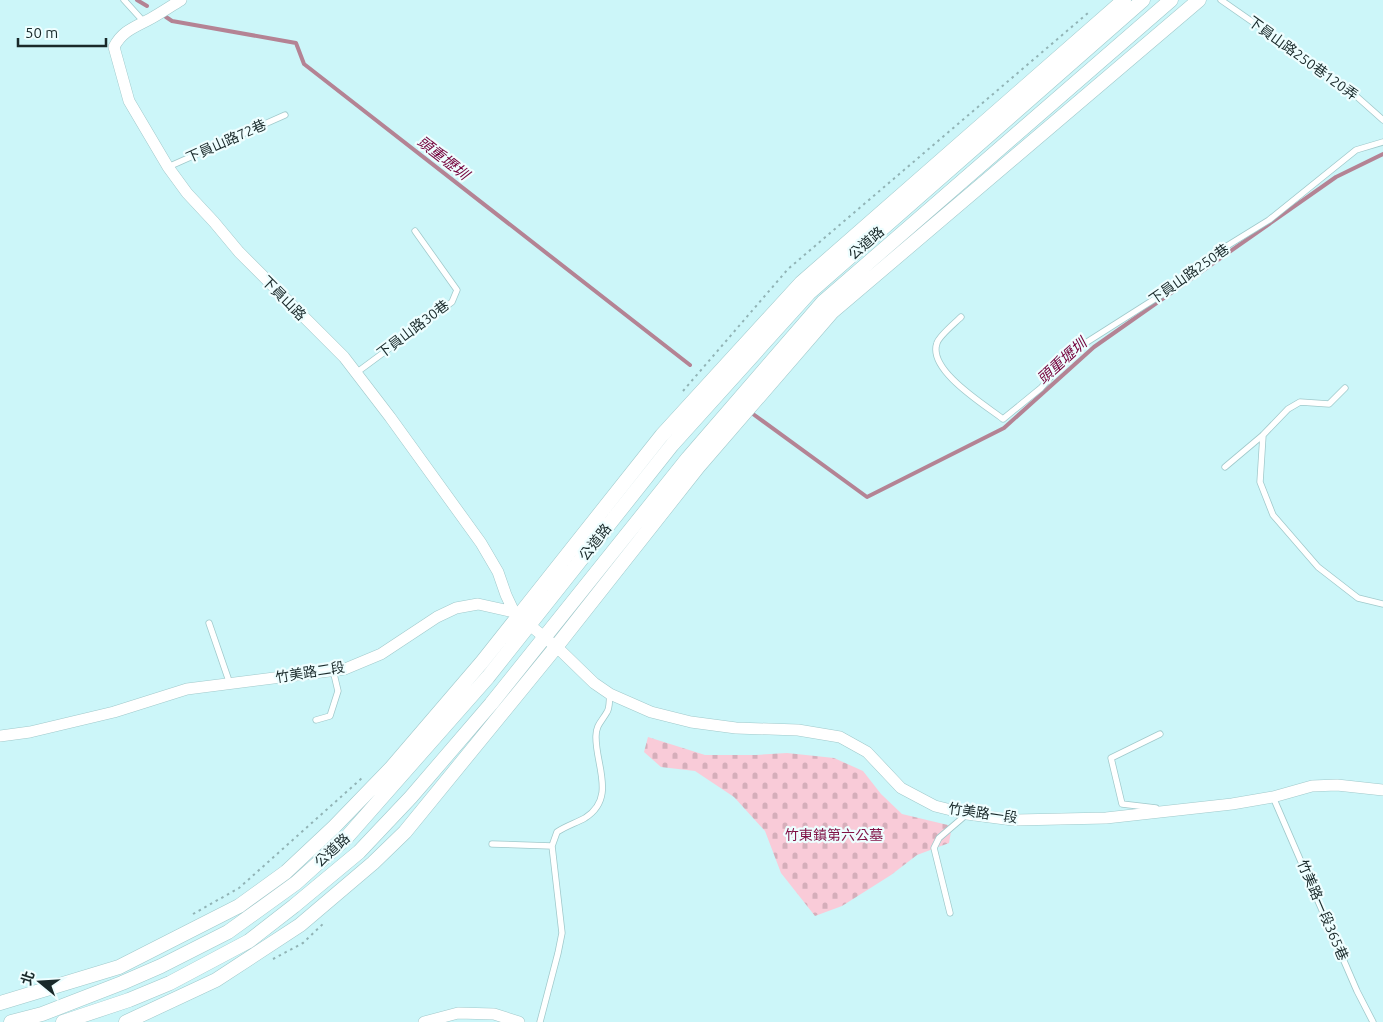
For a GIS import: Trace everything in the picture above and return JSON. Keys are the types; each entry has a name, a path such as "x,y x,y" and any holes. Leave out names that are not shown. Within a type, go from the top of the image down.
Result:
{"street":[{"name":"下員山路","path":"181,0 129,29 118,39 114,47 129,101 168,167 186,193 239,252 344,357 481,543 521,617"},
{"name":"公道路","path":"11,1022 42,1014 161,966 228,932 296,883 347,837 398,782 488,677 521,617 662,436 801,283 1124,0"},
{"name":"公道路","path":"0,1003 119,967 239,906 286,872 334,827 392,767 672,445 809,293 1143,0"},
{"name":"公道路","path":"63,1022 129,1000 170,983 249,941 359,852 411,797 491,704 688,458 823,302 1171,0"},
{"path":"126,1022 216,980 300,925 405,832 556,647 698,467 832,312 1199,0"},
{"name":"竹美路二段","path":"0,736 30,732 114,712 187,689 345,669 382,654 437,617 456,608 478,604 521,617 594,683 610,694"},
{"name":"竹美路一段","path":"610,694 651,712 691,722 736,728 798,730 840,737 867,752 901,788 935,806 967,814 1013,820 1106,818 1173,811 1273,797 1312,786 1336,785 1383,790"},
{"path":"424,1022 458,1013 494,1014 519,1022"}],"lane":[{"path":"124,0 144,22"},
{"name":"下員山路250巷120弄","path":"1221,0 1346,87 1383,120"},
{"name":"下員山路72巷","path":"168,167 285,115"},
{"name":"下員山路250巷","path":"961,317 937,341 936,354 941,365 961,387 1003,419 1041,388 1065,360 1087,342 1160,295 1222,249 1269,220 1356,150 1383,142"},
{"name":"下員山路30巷","path":"356,373 452,302 457,290 415,231"},
{"path":"1225,467 1263,435 1288,408 1300,402 1329,404 1345,388"},
{"path":"1263,435 1260,482 1272,515 1318,567 1358,598 1383,604"},
{"path":"209,623 230,684"},
{"path":"316,720 330,716 333,708 338,691 332,670"},
{"path":"540,1022 562,933 552,846 557,832 585,818 593,811 600,800 603,789 596,737 597,727 608,711 610,694"},
{"path":"1160,734 1111,758 1122,804 1173,811"},
{"name":"竹美路一段365巷","path":"1273,797 1357,991 1373,1022"},
{"path":"950,913 934,848 938,838 967,814"},
{"path":"492,844 552,846"}],"path":[{"path":"678,397 788,269 1088,13"},
{"path":"188,917 239,888 365,776"},
{"path":"268,962 302,943 331,916"}],"green space":[{"name":"竹東鎮第六公墓","path":"648,737 705,755 787,753 834,758 863,771 881,794 902,814 952,826 949,843 917,855 891,875 842,906 815,916 781,873 765,831 734,797 695,771 661,767 644,752"}],"waterway":[{"name":"頭重壢圳","path":"137,0 147,6"},
{"name":"頭重壢圳","path":"166,17 172,21 296,43 304,64 690,365"},
{"name":"頭重壢圳","path":"753,414 867,497 1004,428 1094,347 1336,177 1383,154"}]}
